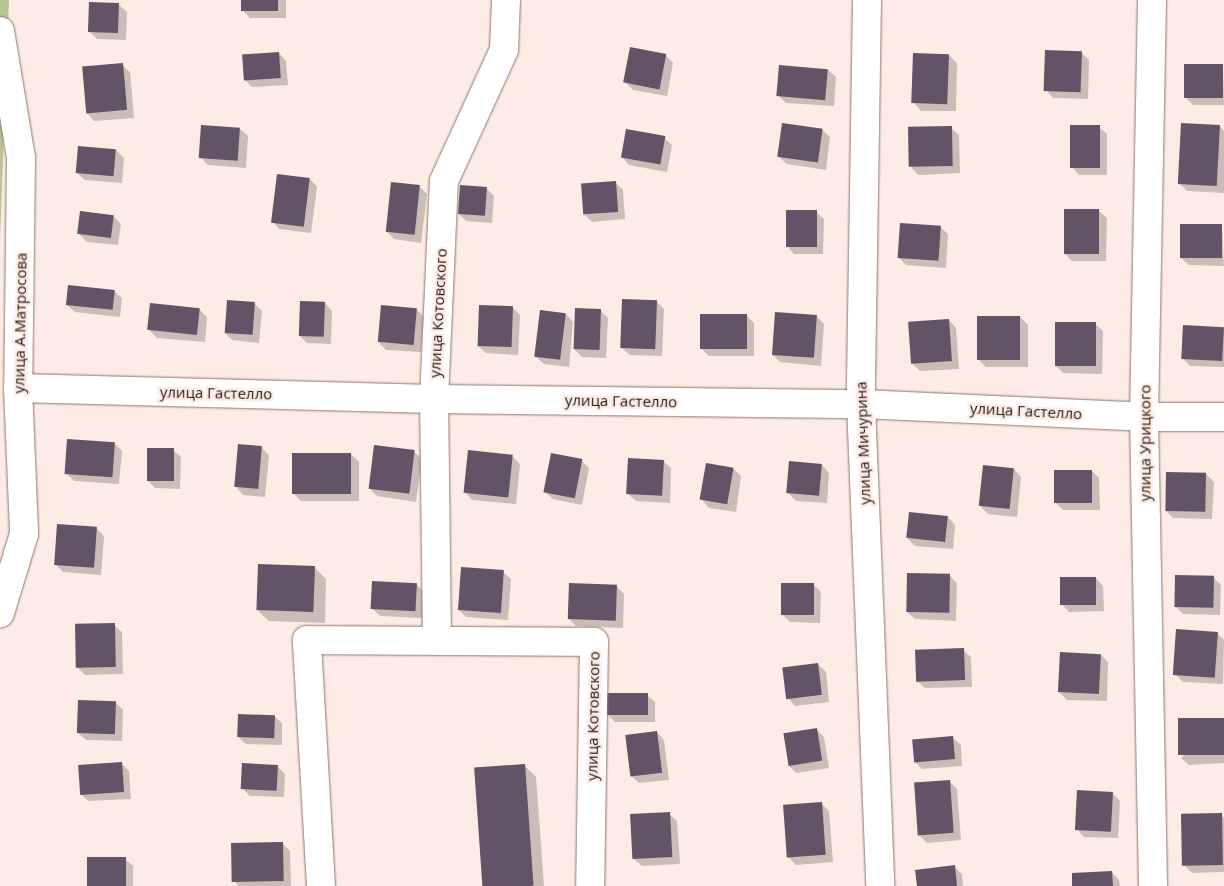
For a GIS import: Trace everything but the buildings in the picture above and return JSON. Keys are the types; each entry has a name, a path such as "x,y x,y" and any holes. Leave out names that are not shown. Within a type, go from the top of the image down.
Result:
{"street":[{"name":"улица Котовского","path":"437,640 434,399 444,181 504,50 506,0"},
{"name":"улица Мичурина","path":"867,0 861,404 880,886"},
{"name":"улица Урицкого","path":"1152,0 1144,417 1153,886"},
{"name":"улица А.Матросова","path":"0,31 22,158 18,388 24,534 0,613"},
{"name":"улица Гастелло","path":"18,388 434,399 861,404 1144,417 1224,416"},
{"name":"улица Котовского","path":"322,886 307,640 594,642 590,886"}],"green space":[{"path":"0,0 9,0 0,239"}]}
